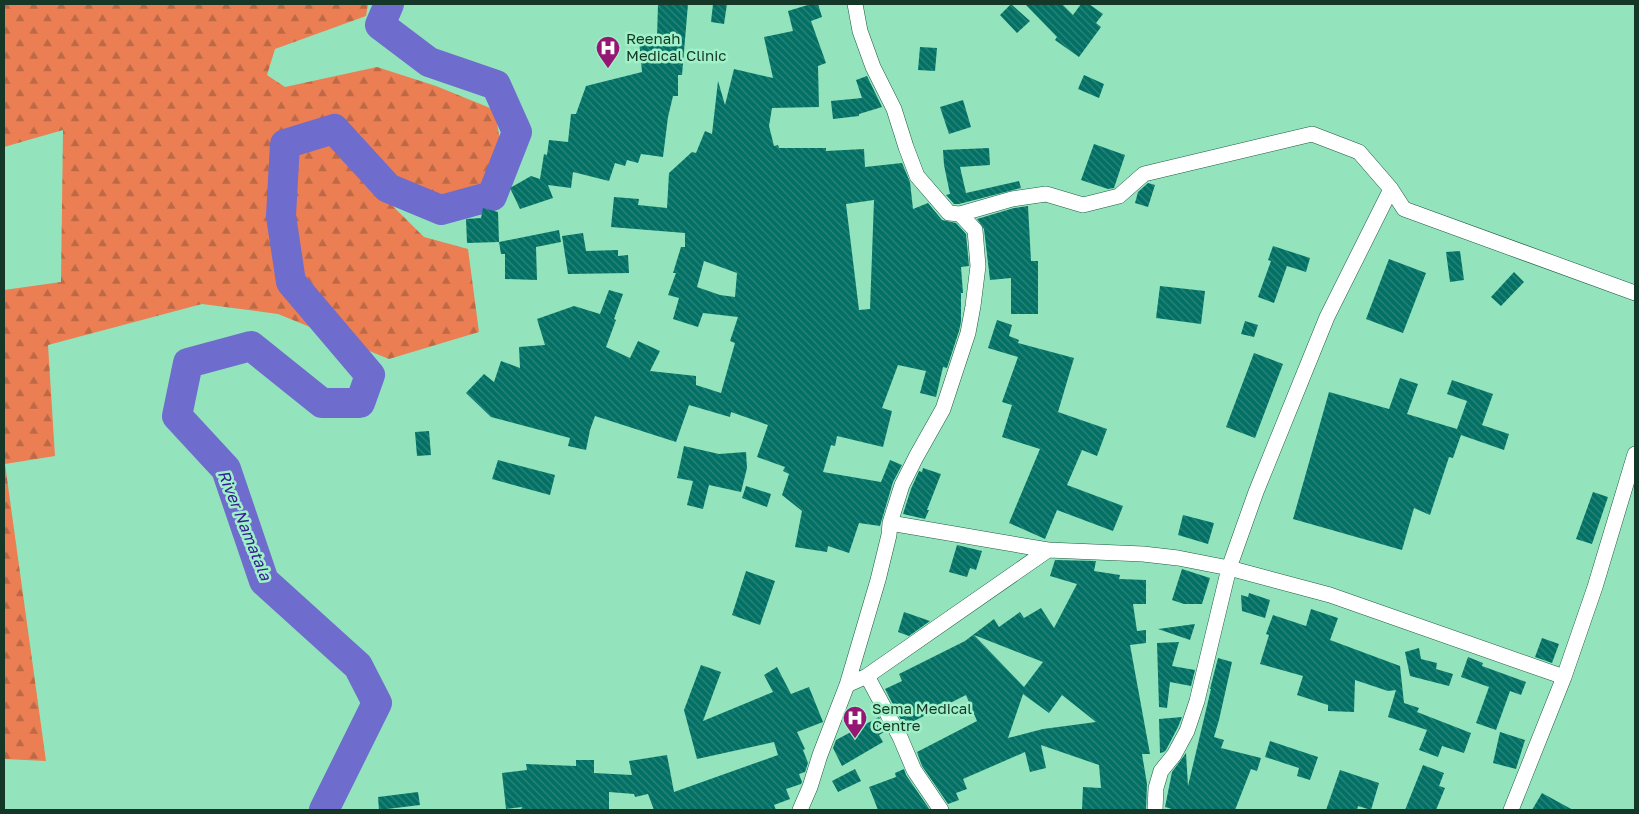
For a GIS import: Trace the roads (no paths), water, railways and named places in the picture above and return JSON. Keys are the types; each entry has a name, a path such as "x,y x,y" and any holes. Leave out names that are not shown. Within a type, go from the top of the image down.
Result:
{"street":[{"path":"855,4 860,31 874,67 894,108 917,176 949,213 960,214 1012,199 1046,194 1083,205 1120,196 1144,174 1312,134 1359,152 1392,189 1404,209 1635,293"},
{"path":"1155,810 1156,788 1161,771 1174,756 1188,730 1197,701 1229,568 1256,492 1327,317 1392,189"},
{"path":"800,810 847,685 902,485 916,456 944,409 968,333 978,266 975,230 960,214"},
{"path":"1511,810 1564,677 1595,586 1635,454"},
{"path":"890,523 1048,550 1143,554 1178,558 1229,568 1330,595 1564,677"},
{"path":"847,685 866,676 1048,550"},
{"path":"866,676 900,737 914,770 941,810"}],"waterway":[{"name":"River Namatala","path":"324,810 377,703 358,666 264,581 226,469 177,416 188,363 251,346 322,403 360,403 370,375 291,282 281,216 285,144 334,129 388,188 441,210 492,196 517,132 496,85 429,62 380,25 389,4"}],"place":[{"name":"Reenah Medical Clinic","path":"608,69"},
{"name":"Sema Medical Centre","path":"855,739"}]}
